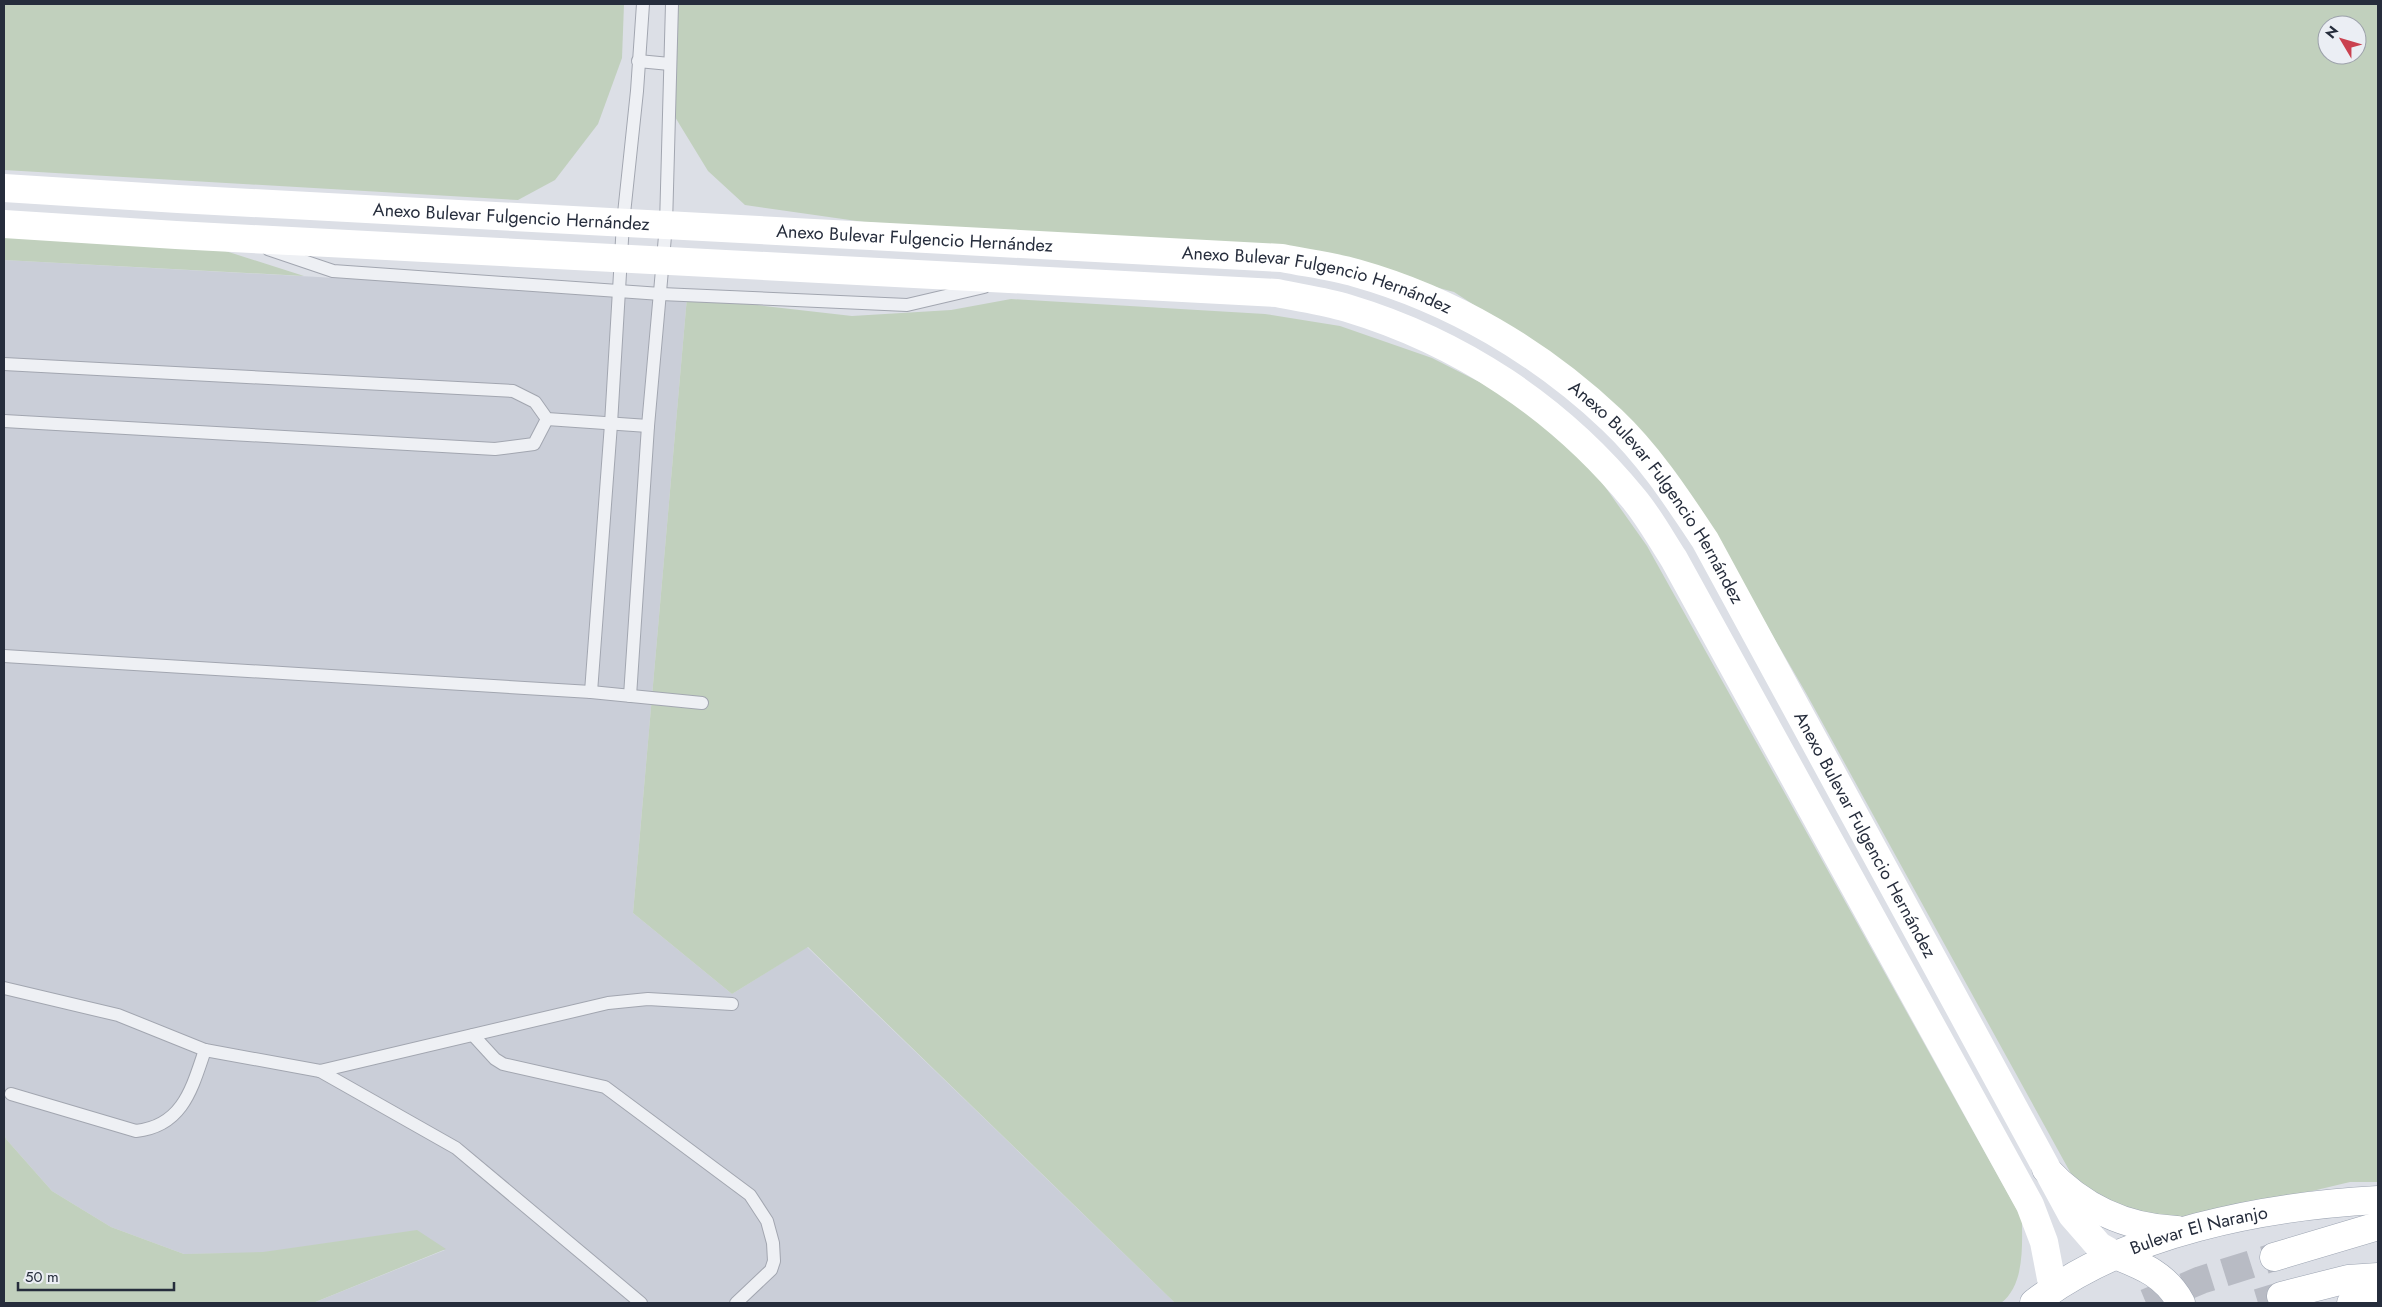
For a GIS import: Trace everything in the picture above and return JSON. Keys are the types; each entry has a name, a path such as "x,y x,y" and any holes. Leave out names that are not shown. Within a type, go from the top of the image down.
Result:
{"main road":[{"name":"Anexo Bulevar Fulgencio Hernández","path":"4,188 1282,258 1355,273 1426,297 1494,330 1556,372 1613,421 1663,478 1705,540 2072,1215 2099,1246 2115,1255 2148,1268 2167,1282 2180,1303"},
{"name":"Anexo Bulevar Fulgencio Hernández","path":"4,224 621,259 1020,278 1277,293 1346,308 1412,330 1476,362 1534,401 1587,447 1634,500 1674,558 2030,1205 2044,1242 2046,1298"},
{"path":"2046,1169 2074,1195 2108,1215 2145,1227 2184,1231"},
{"name":"Bulevar El Naranjo","path":"2046,1298 2115,1255 2184,1231 2313,1205 2378,1200"},
{"path":"2274,1257 2378,1226"},
{"path":"2281,1296 2348,1279 2378,1277"},
{"path":"2352,1303 2378,1296"}],"lane":[{"path":"590,692 610,424 622,223 642,4"},
{"path":"630,696 648,426 664,261 672,4"},
{"path":"638,61 670,64"},
{"path":"234,238 333,271 660,294 907,305 1020,278"},
{"path":"4,364 513,391 535,402 547,419"},
{"path":"547,419 648,426"},
{"path":"4,420 495,449 534,444 547,419"},
{"path":"4,656 590,692 702,703"},
{"path":"4,988 118,1015 205,1050 320,1071 456,1148 641,1303"},
{"path":"320,1071 608,1003 648,999 732,1004"},
{"path":"473,1035 495,1059 504,1064 605,1087 750,1195 767,1221 773,1242 774,1261 771,1270 736,1303"},
{"path":"11,1094 136,1131 147,1130 172,1116 190,1096 205,1050"}],"shaded area":[{"path":"4,260 687,297 633,913 732,994 807,947 1175,1303 313,1303 445,1250 184,1254 111,1227 52,1191 6,1139 4,1132"}],"green space":[{"path":"4,4 624,4 622,58 598,124 555,180 518,200 4,170"},
{"path":"675,4 2378,4 2378,1182 2350,1182 2237,1209 2160,1220 2080,1190 1806,693 1701,512 1565,364 1454,292 1298,250 864,222 745,205 708,171 675,117"},
{"path":"4,234 216,248 304,276 4,260"},
{"path":"687,297 852,316 951,310 1011,299 1265,314 1340,326 1432,358 1515,400 1589,464 1647,546 2022,1219 2020,1264 2018,1275 2009,1295 2001,1303 1175,1303 808,947 732,994 633,913"},
{"path":"4,1132 6,1139 52,1191 111,1227 184,1254 263,1252 417,1230 446,1249 313,1303 4,1303"}],"tunnel":[{"path":"2146,1303 2201,1280 2274,1257"},
{"path":"2258,1303 2281,1296"}]}
